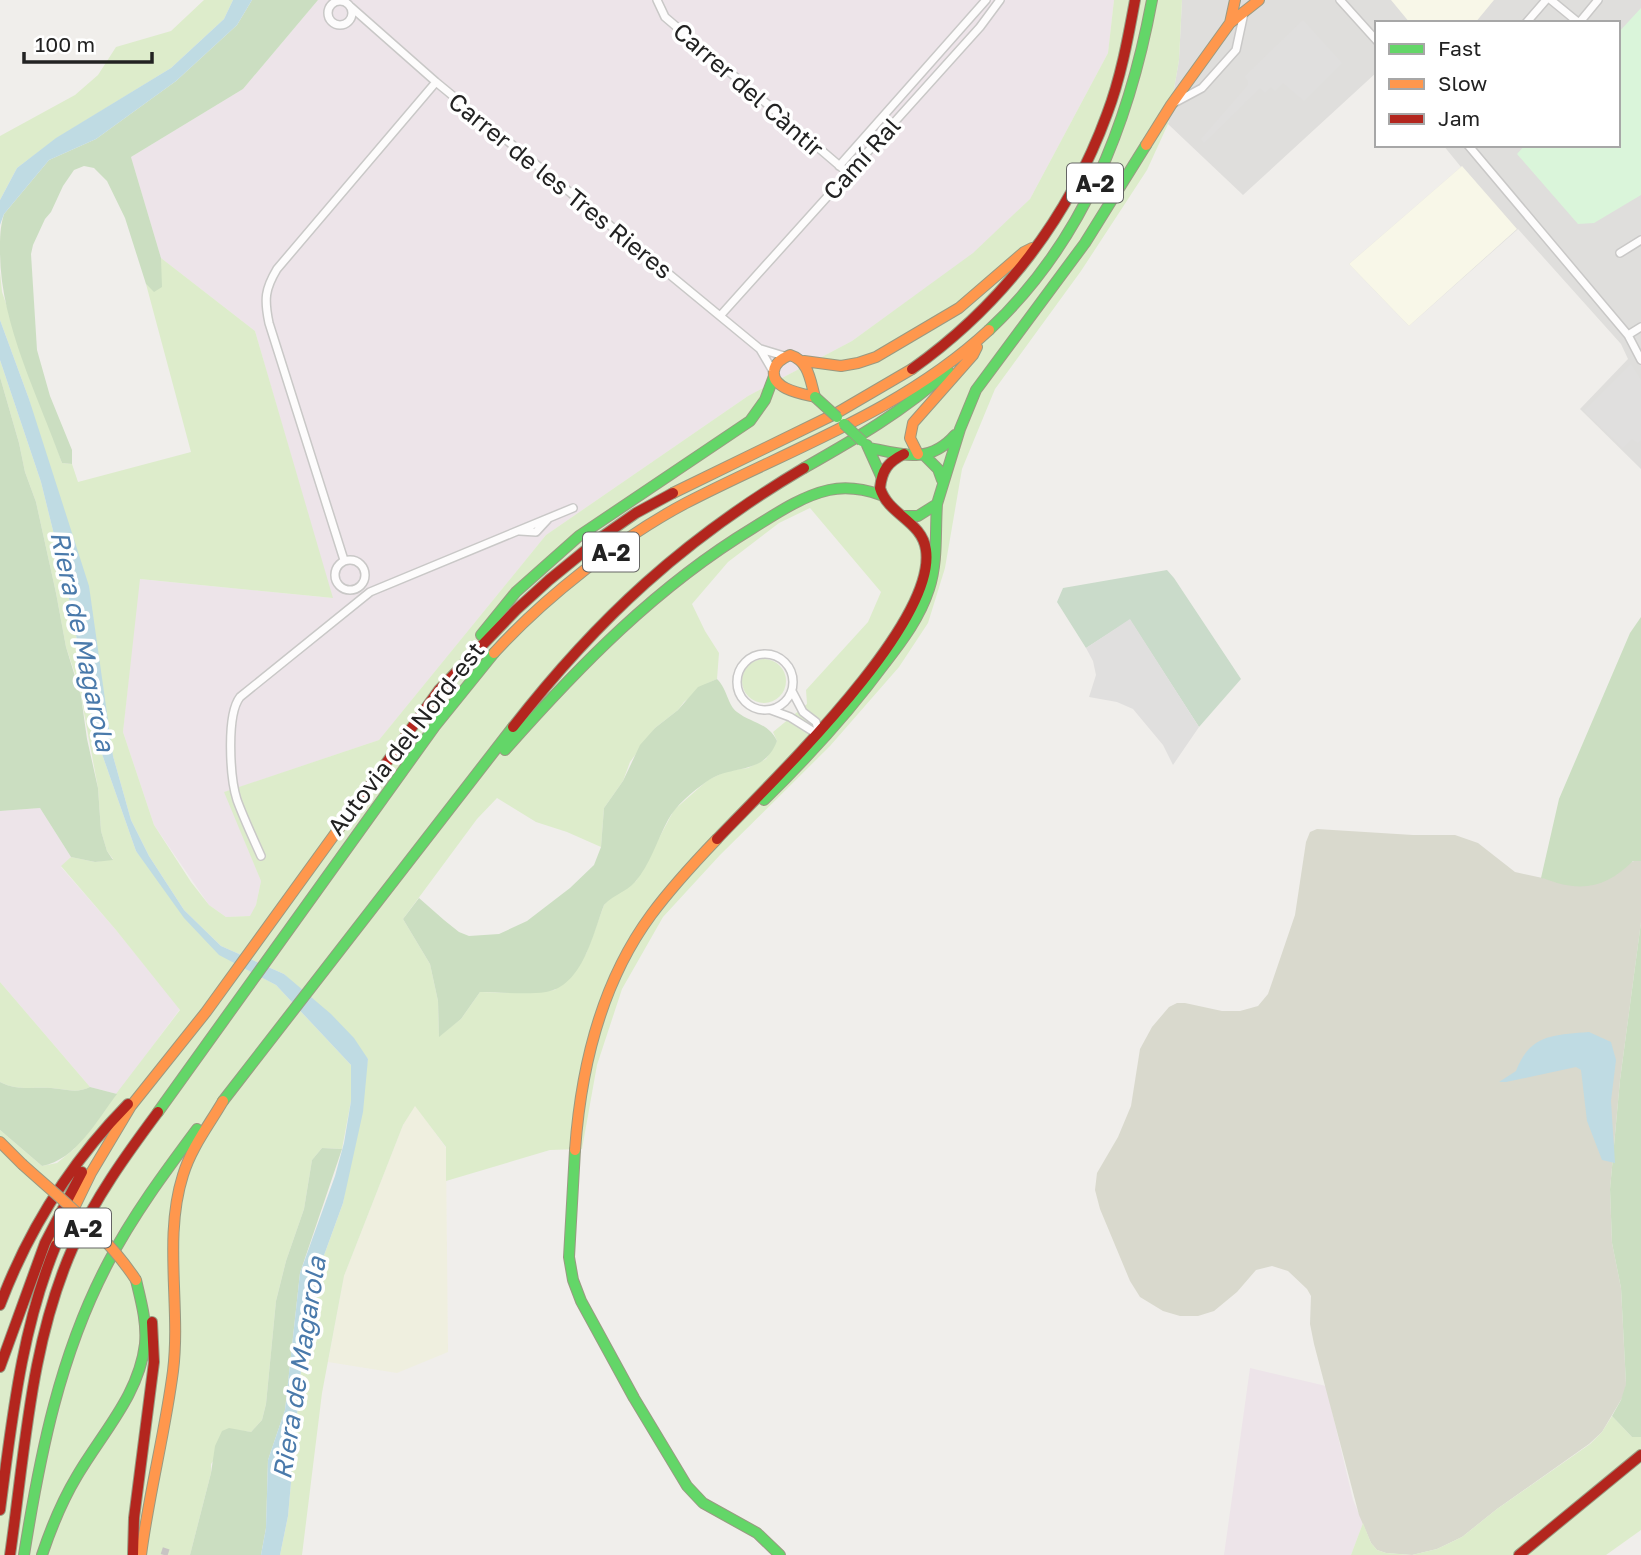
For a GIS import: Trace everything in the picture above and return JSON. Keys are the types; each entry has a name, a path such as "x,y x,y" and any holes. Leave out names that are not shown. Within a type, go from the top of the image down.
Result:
{"main road":[{"name":"Autovia del Nord-est","path":"0,1510 19,1378 45,1272 89,1174 145,1086 200,1021 446,681 525,600 583,551 642,509 727,464 817,424 894,382 924,361 970,322 1018,275 1068,200 1103,128 1124,61 1135,0"},
{"name":"Autovia del Nord-est","path":"10,1555 34,1380 62,1272 75,1242 111,1177 342,854 466,687 528,619 566,586 643,528 734,478 824,437 900,396 964,352 1029,287 1067,234 1096,183 1117,135 1134,86 1152,0"},
{"path":"1230,23 1235,0"},
{"path":"780,1555 759,1535 706,1505 687,1485 607,1350 579,1294 569,1261 573,1178 584,1069 596,1021 615,974 645,923 678,880 805,753 908,635 932,576 937,503 960,429 976,390 1085,243 1171,105 1230,23 1259,0"},
{"path":"446,681 455,666 516,592 579,536 750,422 771,392 777,362 784,356 794,355 804,361 822,365 845,366 876,357 959,308 1024,252 1036,246"},
{"path":"943,484 938,469 921,455 910,438 913,423 973,355 982,336"},
{"path":"410,863 438,822 527,709 577,650 622,603 669,560 709,529 907,406 936,383 964,352"},
{"path":"804,361 816,397"},
{"path":"774,374 780,385 816,397 866,444 881,476 881,495"},
{"path":"790,388 801,385 807,375"},
{"path":"866,444 904,454 921,455 943,450 960,429"},
{"path":"881,476 887,464 904,454"},
{"path":"141,1555 146,1511 173,1367 178,1198 192,1151 225,1098 410,863 558,691 606,642 659,596 752,528 796,503 829,490 861,488 881,495 892,510 903,516 918,531 926,546 926,564 917,599 907,619 839,716 819,732 805,753"},
{"path":"903,516 926,513 937,503"},
{"path":"0,1305 30,1237 71,1168 106,1125 145,1086"},
{"path":"24,1555 37,1471 51,1408 69,1348 98,1281 128,1227 163,1175 214,1107 225,1098"},
{"path":"0,1367 29,1279 56,1218 87,1165 118,1129"},
{"path":"0,1142 101,1234 136,1280 149,1308 155,1347 134,1518 133,1555"},
{"path":"42,1555 78,1476 115,1418 143,1359 146,1335 136,1280"},
{"path":"1519,1555 1641,1455"}],"street":[{"name":"Carrer del Càntir","path":"657,0 665,17 848,173"},
{"name":"Camí Ral","path":"839,166 986,0"},
{"name":"Camí Ral","path":"720,316 980,27 1000,0"},
{"path":"1340,0 1375,39"},
{"path":"1528,21 1546,0"},
{"path":"1551,0 1577,21"},
{"path":"1581,21 1598,0"},
{"path":"349,21 351,7 345,2 337,1 331,6 328,13 331,20 338,24 365,20"},
{"name":"Carrer de les Tres Rieres","path":"351,7 436,82 760,349 774,374"},
{"path":"1171,105 1202,88 1236,50 1244,13"},
{"path":"344,560 269,323 265,307 266,290 277,269 436,82"},
{"path":"1470,147 1628,335 1641,360"},
{"path":"1620,253 1641,240"},
{"path":"1628,335 1641,327"},
{"name":"Carrer de les Tres Rieres","path":"760,349 784,356"},
{"path":"261,856 236,798 231,718 234,704 252,685 363,597 573,508"},
{"path":"344,560 359,562 365,569 365,579 357,589 343,589 336,582 335,572 344,560"},
{"path":"770,710 784,704 792,691 793,677 785,662 765,654 749,659 743,665 737,681 741,697 754,708 790,717 804,727 819,732 813,718"},
{"path":"792,691 803,712 813,718 839,716"},
{"path":"804,727 805,753"}],"shaded area":[{"path":"318,0 1114,0 1108,53 1030,199 974,253 852,341 748,396 546,535 379,740 225,792 261,881 251,916 226,917 209,905 154,825 123,732 139,579 332,598 255,331 161,258 131,157 243,89"},
{"path":"1182,0 1641,0 1641,469 1580,409 1628,359 1621,344 1518,229 1409,326 1349,264 1461,167 1445,147 1620,147 1620,21 1375,21 1375,74 1243,195 1168,124 1179,60"},
{"path":"1391,0 1494,0 1477,21 1408,21"},
{"path":"1303,20 1342,63 1304,101 1283,83 1275,91 1271,87 1265,93 1260,88 1204,143 1201,139 1248,85 1246,75"},
{"path":"1462,166 1517,229 1409,326 1349,264"},
{"path":"1631,364 1641,380 1641,440 1638,443 1632,439 1623,448 1584,411"},
{"path":"1130,619 1199,727 1173,765 1163,745 1133,709 1117,702 1089,697 1096,675 1086,648"},
{"path":"40,808 71,857 61,867 180,1009 117,1094 90,1087 0,982 0,811"},
{"path":"1317,829 1455,835 1478,843 1515,872 1575,885 1634,861 1641,861 1641,922 1620,1080 1610,1189 1612,1243 1621,1288 1625,1393 1602,1432 1589,1444 1462,1537 1437,1549 1412,1555 1377,1550 1371,1543 1359,1515 1314,1344 1310,1324 1311,1296 1307,1289 1288,1271 1272,1266 1256,1270 1237,1292 1214,1311 1198,1316 1180,1316 1163,1311 1140,1297 1130,1281 1100,1209 1095,1190 1097,1173 1118,1137 1131,1106 1140,1049 1152,1027 1169,1007 1185,1003 1222,1011 1240,1011 1258,1006 1268,994 1295,915 1306,842 1310,832"},
{"path":"1250,1368 1326,1386 1353,1500 1363,1523 1351,1555 1224,1555"}],"green space":[{"path":"204,0 233,0 224,19 171,68 57,138 17,168 0,200 0,136 75,95 98,75 116,47 171,31"},
{"path":"252,0 318,0 243,89 131,157 161,258 162,287 154,292 146,284 125,218 107,181 94,168 84,166 74,170 33,245 31,254 37,350 50,396 72,450 72,464 62,463 22,359 6,305 0,251 4,214 49,160 96,139 176,81 237,25"},
{"path":"1114,0 1182,0 1179,60 1168,124 1147,170 1081,271 995,389 962,469 945,568 928,623 899,667 830,746 720,855 663,917 622,989 597,1065 582,1149 550,1150 446,1181 446,1147 415,1106 403,1125 344,1276 322,1393 302,1555 280,1555 288,1516 301,1370 323,1258 343,1203 368,1059 284,974 221,946 184,910 149,856 131,820 113,756 29,399 0,320 0,272 2,292 62,463 72,464 78,482 191,452 146,284 154,291 161,258 255,331 333,598 140,579 123,732 154,825 191,882 209,905 226,917 250,916 256,905 261,881 224,792 379,740 546,535 748,396 852,341 973,253 1030,199 1108,53","holes":["810,508 881,592 868,622 806,690 807,704 773,732 777,741 766,759 748,768 727,771 708,780 674,810 636,881 611,897 604,905 586,954 555,990 480,992 461,1019 439,1036 438,1001 430,964 403,919 477,819 497,798 536,822 601,847 604,808 623,781 630,762 655,728 708,683 717,679 719,653 692,604 728,562 779,523"]},
{"path":"1641,8 1641,195 1594,223 1578,224 1517,154 1523,147 1620,147 1620,31"},
{"path":"0,360 41,482 66,583 95,734 136,851 219,954 276,985 351,1065 351,1101 342,1149 322,1148 312,1160 304,1209 286,1261 276,1301 266,1404 262,1420 251,1432 236,1430 211,1464 190,1555 0,1555 0,1130 42,1166 57,1163 74,1149 180,1010 61,866 71,857 95,862 113,859 107,851 101,831 98,788 79,686 66,647 36,502 25,472 0,377"},
{"path":"0,377 25,472 36,502 66,647 81,696 98,788 101,831 107,851 113,860 95,862 71,857 40,808 0,811"},
{"path":"1167,570 1241,679 1199,727 1130,620 1086,648 1057,602 1063,588"},
{"path":"1641,617 1641,861 1633,861 1608,880 1589,886 1569,886 1541,878 1559,799 1630,633"},
{"path":"764,659 779,666 786,681 779,696 764,703 749,696 742,681 749,666"},
{"path":"717,679 737,712 774,735 777,741 771,752 755,765 716,776 690,794 671,814 640,875 604,905 585,957 569,980 559,988 546,992 480,992 461,1019 439,1037 438,1001 430,964 403,919 419,898 459,932 469,936 499,934 527,921 570,888 594,865 601,847 604,808 623,781 640,745 655,728 678,710 698,687"},
{"path":"1641,922 1641,1437 1632,1437 1612,1416 1626,1384 1621,1288 1612,1243 1610,1189 1620,1080"},
{"path":"0,982 90,1087 75,1091 13,1087 0,1082"},
{"path":"0,1082 13,1087 75,1091 90,1087 117,1094 85,1138 65,1156 42,1166 0,1130"},
{"path":"415,1105 446,1148 448,1352 397,1373 328,1362 344,1276 403,1125"},
{"path":"322,1148 342,1149 300,1273 285,1410 268,1460 266,1528 261,1555 190,1555 211,1473 215,1446 222,1431 229,1428 251,1432 262,1420 266,1404 276,1301 304,1209 312,1160"},
{"path":"1612,1416 1632,1437 1641,1437 1641,1530 1606,1555 1412,1555 1437,1549 1462,1537 1590,1444"},
{"path":"1363,1523 1371,1543 1377,1550 1412,1555 1351,1555"}],"water":[{"path":"233,0 252,0 237,25 176,81 96,139 49,160 4,214 0,225 0,200 17,168 56,138 171,68 224,19"},
{"name":"Riera de Magarola","path":"0,320 29,399 89,586 113,756 131,820 149,856 184,910 221,946 284,974 331,1014 354,1038 368,1059 363,1112 343,1203 323,1258 301,1370 288,1516 280,1555 261,1555 266,1528 268,1460 285,1410 300,1273 344,1143 351,1101 351,1065 276,985 219,955 184,918 136,851 95,734 66,583 41,482 0,360"},
{"path":"1589,1032 1611,1042 1616,1060 1611,1101 1615,1163 1602,1160 1587,1121 1581,1070 1576,1067 1499,1082 1516,1071 1528,1050 1536,1043 1554,1036"}],"tunnel":[{"path":"164,1555 167,1546"}],"traffic: fast":[{"path":"989,330 1022,296 1051,259 1076,220 1097,178 1130,92 1152,0"},
{"path":"903,516 918,516 937,504 960,429 976,390 1085,243 1146,145"},
{"path":"804,468 897,412 948,371"},
{"path":"481,635 516,592 579,536 750,421 765,400 774,376"},
{"path":"815,397 837,417"},
{"path":"844,424 862,441"},
{"path":"870,448 905,455 926,454 946,444 955,435"},
{"path":"867,445 881,476"},
{"path":"925,456 938,469 942,480"},
{"path":"505,750 561,688 621,629 684,575 718,551 780,511 819,493 849,488 881,495"},
{"path":"764,800 842,717 916,619 932,579 937,504"},
{"path":"158,1112 435,726 494,653"},
{"path":"223,1101 513,727"},
{"path":"24,1555 54,1405 91,1298 128,1228 197,1129"},
{"path":"575,1150 569,1257 573,1280 581,1301 634,1398 687,1486 703,1503 757,1533 780,1555"},
{"path":"42,1555 66,1495 118,1413 141,1363 145,1328 136,1280"}],"traffic: slow":[{"path":"1230,23 1235,0"},
{"path":"1146,145 1230,23 1259,0"},
{"path":"804,361 841,366 876,357 959,308 1032,248"},
{"path":"494,653 559,591 635,533 686,503 882,406 920,384 989,330"},
{"path":"918,454 910,438 913,423 977,347"},
{"path":"790,355 805,366 815,397 789,390 774,377 776,365 790,355"},
{"path":"673,493 835,414 912,369"},
{"path":"56,1245 91,1173 131,1106 206,1012 345,820"},
{"path":"575,1150 582,1088 596,1027 619,969 651,915 717,839"},
{"path":"141,1555 173,1371 173,1248 177,1199 191,1155 223,1101"},
{"path":"0,1142 22,1164"},
{"path":"22,1164 98,1233 136,1280"}],"traffic: jam":[{"path":"912,369 975,317 1003,288 1052,224 1073,189 1107,114 1120,72 1135,0"},
{"path":"717,839 845,702 878,660 905,619 922,582 926,550 918,532 890,505 880,488 887,467 904,454"},
{"path":"513,727 577,651 645,583 720,523 804,468"},
{"path":"345,820 439,690 516,610 603,536 636,513 673,493"},
{"path":"0,1305 24,1249 53,1198 88,1149 128,1104"},
{"path":"10,1555 38,1360 59,1284 91,1211 158,1112"},
{"path":"0,1367 45,1243 82,1172"},
{"path":"0,1510 26,1342 56,1245"},
{"path":"133,1555 134,1518 154,1362 152,1322"},
{"path":"1519,1555 1641,1455"}]}
